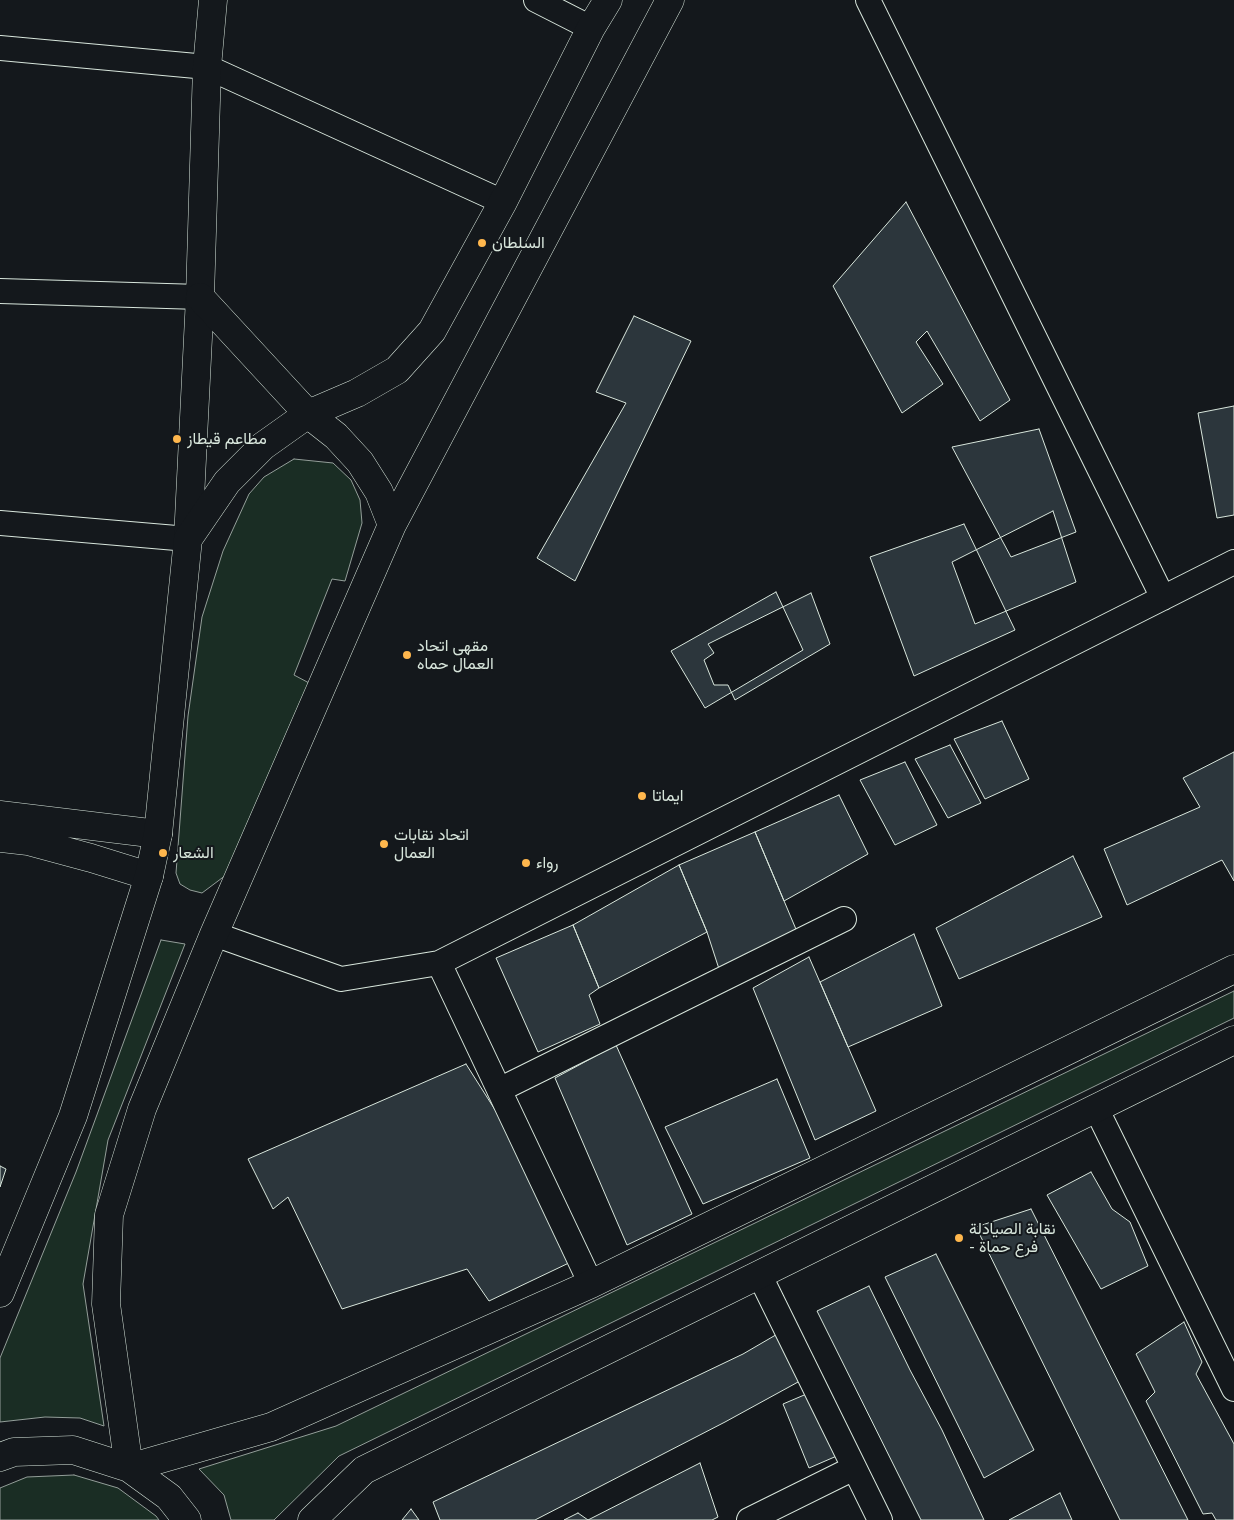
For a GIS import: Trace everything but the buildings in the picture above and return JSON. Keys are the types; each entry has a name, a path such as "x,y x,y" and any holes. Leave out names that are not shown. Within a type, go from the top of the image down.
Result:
{"main road":[{"path":"0,1293 73,1116 149,876 158,834 188,539 200,297 207,67 213,0"},
{"path":"188,539 227,482 263,446 308,414 357,394 397,370 432,331 503,202 591,28 608,0"},
{"path":"129,1468 106,1304 110,1215 142,1109 214,934 392,525 670,0"},
{"path":"200,297 308,414 336,436 360,462 379,492 392,525"},
{"path":"0,815 158,834"},
{"path":"0,838 28,841 149,876"},
{"path":"129,1468 271,1427 591,1284 1234,969"},
{"path":"312,1520 364,1470 1234,1040"},
{"path":"0,1457 14,1452 73,1450 129,1468 169,1497 187,1520"}],"street":[{"path":"536,0 591,28"},
{"path":"868,0 1163,598"},
{"path":"0,48 207,67 503,202"},
{"path":"0,291 200,297"},
{"path":"0,523 188,539"},
{"path":"214,934 341,979 439,964 1234,562"},
{"path":"499,1090 844,919"},
{"path":"439,964 591,1284"},
{"path":"1096,1108 1234,1389"},
{"path":"759,1274 880,1520"},
{"path":"748,1520 854,1468"}],"green space":[{"path":"294,459 333,463 351,480 360,500 362,523 345,581 332,579 294,675 311,684 226,875 202,893 190,890 180,884 176,873 188,716 202,617 223,551 249,494 264,477"},
{"path":"161,940 185,944 108,1140 83,1284 104,1426 80,1418 45,1417 0,1422 0,1358 76,1172"},
{"path":"1234,991 1234,1018 339,1456 274,1520 231,1520 224,1495 199,1469 336,1426"},
{"path":"74,1475 118,1488 159,1520 0,1520 0,1488 27,1477"}],"place":[{"name":"السلطان","path":"482,243"},
{"name":"مطاعم قيطاز","path":"177,439"},
{"name":"مقهى اتحاد العمال حماه","path":"407,655"},
{"name":"ايماتا","path":"642,796"},
{"name":"اتحاد نقابات العمال","path":"384,844"},
{"name":"الشعار","path":"163,853"},
{"name":"رواء","path":"526,863"},
{"name":"نقابة الصيادلة - فرع حماة","path":"959,1238"}]}
